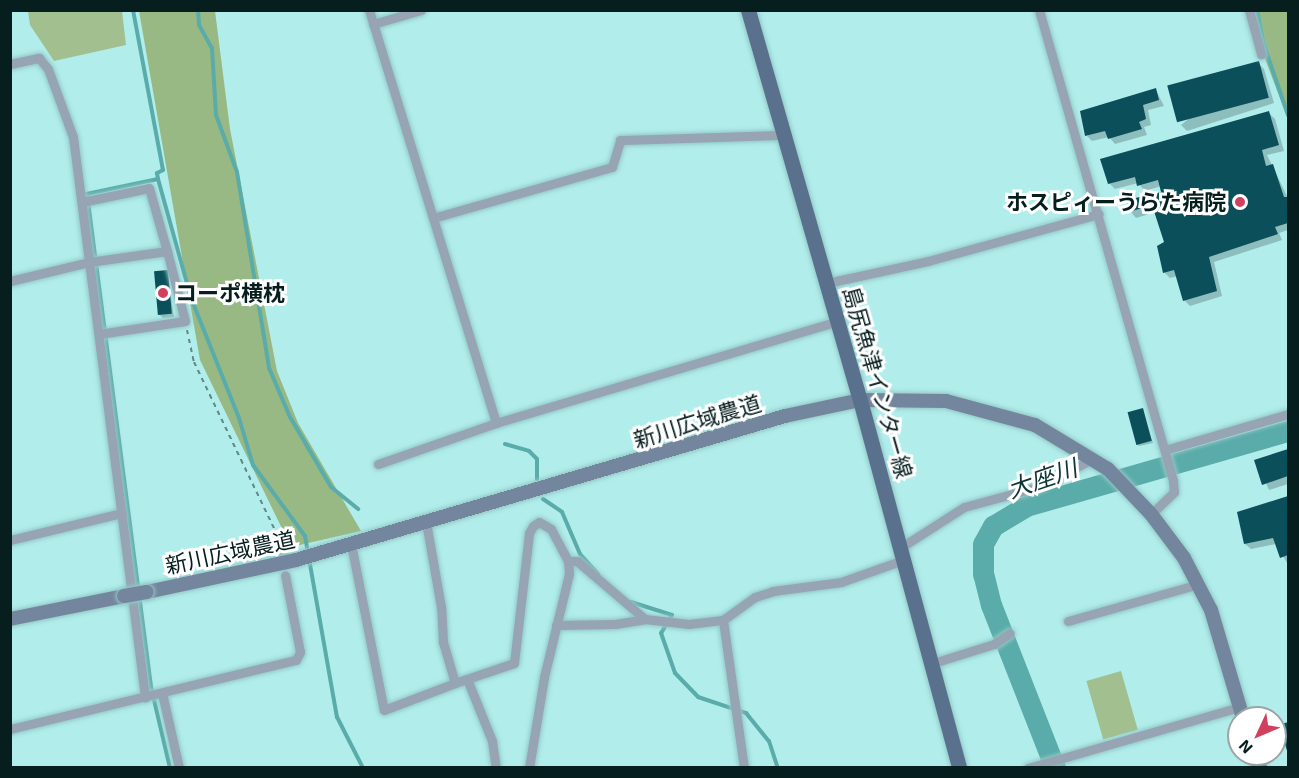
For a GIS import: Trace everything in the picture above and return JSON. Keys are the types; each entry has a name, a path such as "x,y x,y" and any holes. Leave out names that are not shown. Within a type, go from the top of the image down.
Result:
{"main road":[{"name":"島尻魚津インター線","path":"748,10 860,400 959,768"}],"street":[{"path":"369,10 496,423"},
{"path":"373,24 421,10"},
{"path":"1039,10 1099,214 1173,481 1174,492 1151,514"},
{"path":"1249,10 1262,54"},
{"path":"10,64 39,58 48,69 73,137 81,202 93,261 145,697"},
{"path":"433,218 612,167 620,140 783,135"},
{"path":"81,202 149,188 186,321 102,333"},
{"path":"827,283 928,261 1099,214"},
{"path":"10,281 93,261 167,251"},
{"path":"378,464 496,423 838,321"},
{"name":"新川広域農道","path":"10,619 302,558 785,416 860,400 946,401 1005,415 1035,425 1108,470 1151,514 1199,584 1224,646 1239,706"},
{"path":"1166,452 1288,414"},
{"path":"556,625 615,624 645,619 690,624 723,620 755,597 773,591 841,582 901,554 964,507 1038,488 1092,459"},
{"path":"10,540 122,513"},
{"path":"426,522 441,607 443,642 455,683"},
{"path":"351,544 384,710 514,663 529,533 539,522 550,530 568,561 569,574 556,625 529,768"},
{"path":"568,561 577,561 645,619"},
{"path":"10,729 296,660 300,652 285,575"},
{"path":"1068,621 1199,584"},
{"path":"723,620 744,768"},
{"path":"930,664 994,644 1010,633"},
{"path":"467,679 492,741 496,768"},
{"path":"162,693 178,768"},
{"path":"1028,768 1227,717"}],"path":[{"path":"186,321 194,362 284,549"}],"green space":[{"path":"28,11 122,11 126,45 54,61 30,25"},
{"path":"139,11 215,11 230,129 277,371 298,423 361,531 291,547 200,360"},
{"path":"1252,11 1288,11 1288,119 1265,59"},
{"path":"1121,671 1138,730 1103,740 1086,681"}],"building":[{"path":"1259,61 1269,98 1177,122 1167,86"},
{"path":"1156,88 1159,100 1143,105 1146,119 1139,122 1142,129 1108,139 1105,131 1085,136 1080,111"},
{"path":"1269,111 1279,145 1262,150 1266,166 1273,164 1284,197 1288,197 1288,223 1275,227 1278,234 1209,257 1217,291 1183,301 1174,270 1163,273 1157,246 1164,242 1152,205 1129,212 1127,200 1161,192 1158,180 1137,186 1135,177 1108,184 1100,159"},
{"name":"コーポ横枕","path":"168,270 172,314 158,315 154,271"},
{"path":"1143,408 1152,441 1136,445 1128,412"},
{"path":"1288,449 1288,476 1262,485 1254,460"},
{"path":"1288,496 1288,555 1280,558 1273,538 1244,544 1237,512"},
{"path":"1288,722 1288,754 1287,751"}],"waterway":[{"path":"133,10 163,170 157,173 158,179 191,298 239,418 253,465 305,536 337,717 363,768"},
{"path":"198,10 199,25 212,48 216,115 237,172 269,368 290,417 331,487 358,509"},
{"path":"1257,10 1264,45 1288,115"},
{"path":"158,179 87,194 151,687 170,768"},
{"name":"大座川","path":"1055,768 991,605 983,574 983,544 993,526 1026,506 1288,431"},
{"path":"505,444 529,451 537,459 537,479"},
{"path":"543,499 562,512 580,554 598,574"},
{"path":"631,602 672,615 661,633 675,673 698,697 746,713 769,741 778,768"}],"tunnel":[{"path":"284,549 284,567"}],"place":[{"name":"ホスピィーうらた病院","path":"1240,202"},
{"name":"コーポ横枕","path":"163,293"}]}
